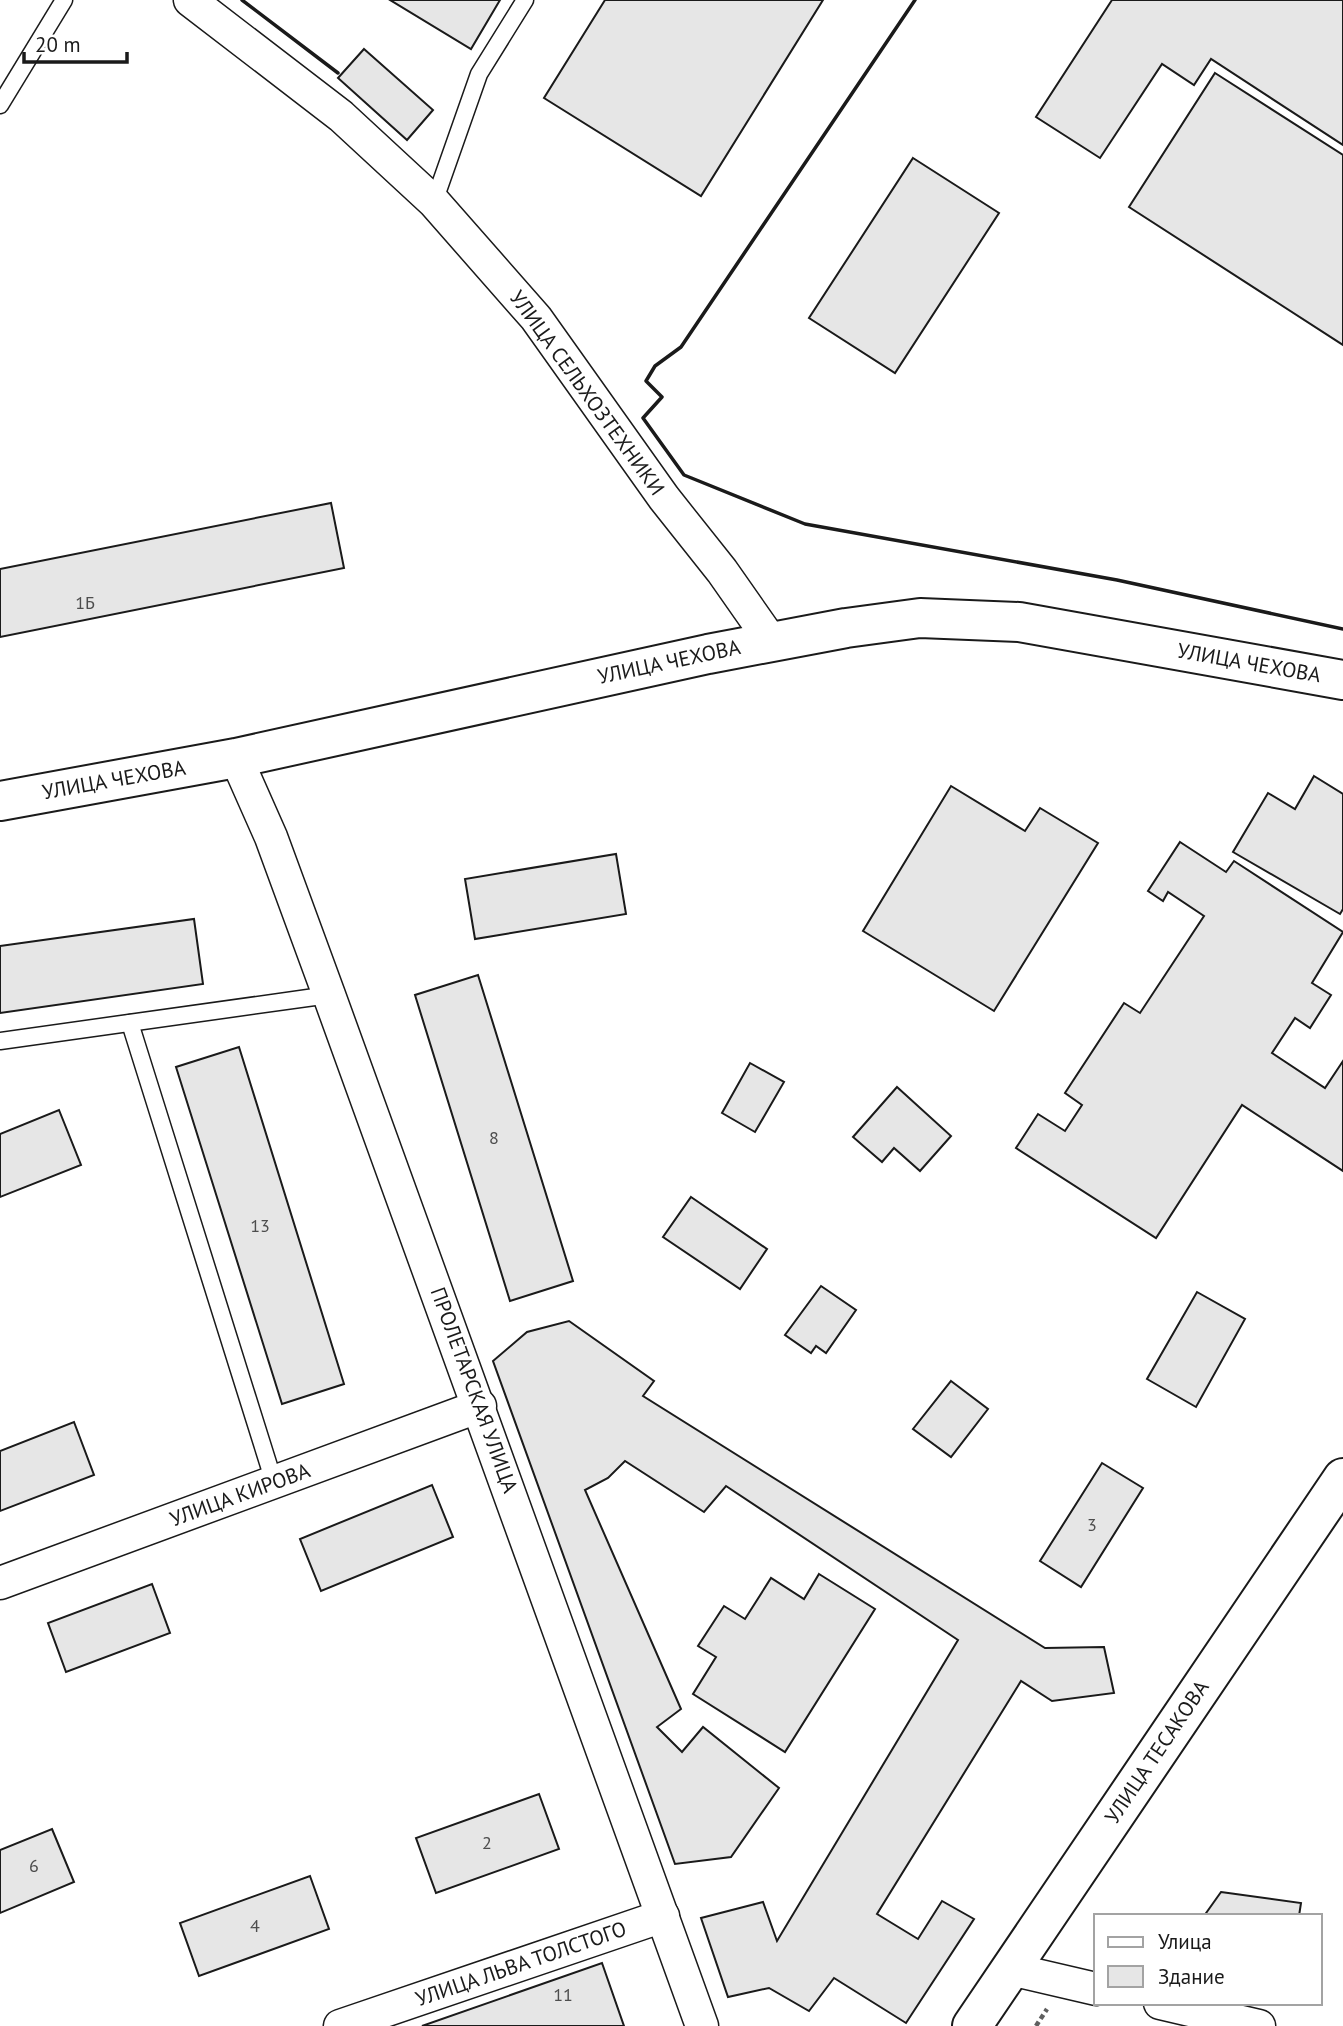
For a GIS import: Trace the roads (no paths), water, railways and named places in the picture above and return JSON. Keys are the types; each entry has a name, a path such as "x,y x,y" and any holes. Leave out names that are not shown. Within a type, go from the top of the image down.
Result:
{"main road":[{"name":"УЛИЦА ЧЕХОВА","path":"0,801 236,758 771,641 920,618 1018,622 1343,680"},
{"name":"УЛИЦА ТЕСАКОВА","path":"972,2026 1340,1488"}],"street":[{"name":"УЛИЦА СЕЛЬХОЗТЕХНИКИ","path":"190,0 341,116 434,202 537,318 664,498 722,571 771,641"},
{"name":"ПРОЛЕТАРСКАЯ УЛИЦА","path":"236,758 271,836 480,1406 702,2026"},
{"name":"УЛИЦА КИРОВА","path":"0,1583 480,1406"},
{"name":"УЛИЦА ЛЬВА ТОЛСТОГО","path":"340,2026 663,1916"},
{"path":"1010,1969 1094,1989"},
{"path":"1169,2005 1259,2026"}],"lane":[{"path":"0,105 65,0"},
{"path":"434,202 479,74 525,0"},
{"path":"0,1041 329,995"},
{"path":"130,1023 274,1482"}]}
